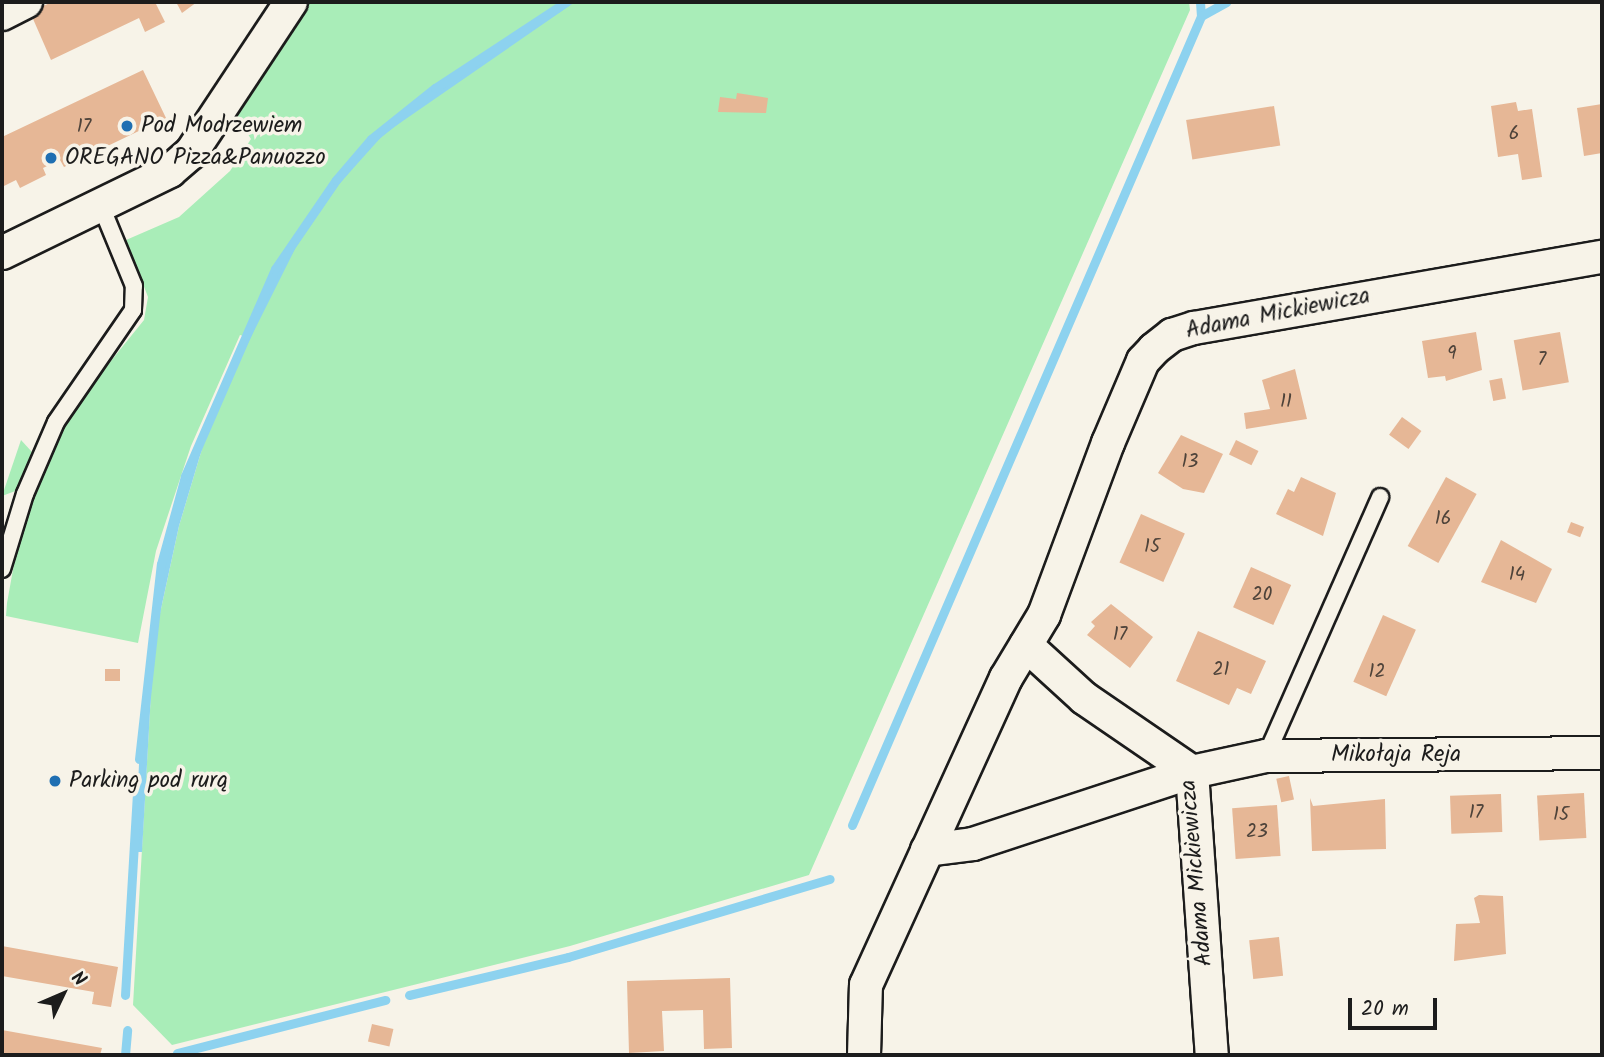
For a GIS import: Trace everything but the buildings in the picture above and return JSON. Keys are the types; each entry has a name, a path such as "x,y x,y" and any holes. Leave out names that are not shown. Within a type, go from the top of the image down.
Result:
{"street":[{"path":"2,14 26,2"},
{"path":"2,253 170,171 191,153 291,2"},
{"name":"Adama Mickiewicza","path":"864,1055 866,985 927,850 1026,645 1044,615 1143,361 1172,335 1602,257"},
{"name":"Adama Mickiewicza","path":"1026,645 1084,698 1192,772 1212,1055"},
{"name":"Mikołaja Reja","path":"927,850 973,844 1192,772 1266,755 1602,753"}],"lane":[{"path":"2,569 25,494 56,422 133,310 134,286 101,206"},
{"path":"1266,755 1380,497"}],"green space":[{"path":"305,2 1189,2 1190,10 809,875 570,946 172,1045 133,1005 154,641 179,526 210,422 250,338 240,335 191,446 156,551 138,643 6,616 7,603 21,525 50,453 85,393 144,320 148,297 126,240 179,217 230,171 251,139 233,111"},
{"path":"21,440 32,452 18,490 2,496"}],"water":[{"path":"566,2 575,2 384,134 339,184 296,247 210,422 179,526 154,641 142,852 135,852 141,720 161,564 185,476 275,269 336,180 371,139 435,88"}],"waterway":[{"path":"139,759 161,564 185,476 275,269 336,180 371,139 435,88 566,2"},
{"path":"1200,2 1201,16"},
{"path":"852,825 1201,16 1226,2"},
{"path":"125,995 138,776"},
{"path":"409,995 568,957 830,879"},
{"path":"177,1053 385,1000"},
{"path":"125,1055 127,1030"}],"place":[{"name":"Pod Modrzewiem","path":"127,126"},
{"name":"OREGANO Pizza&Panuozzo","path":"51,158"},
{"name":"Parking pod rurą","path":"55,781"}]}
